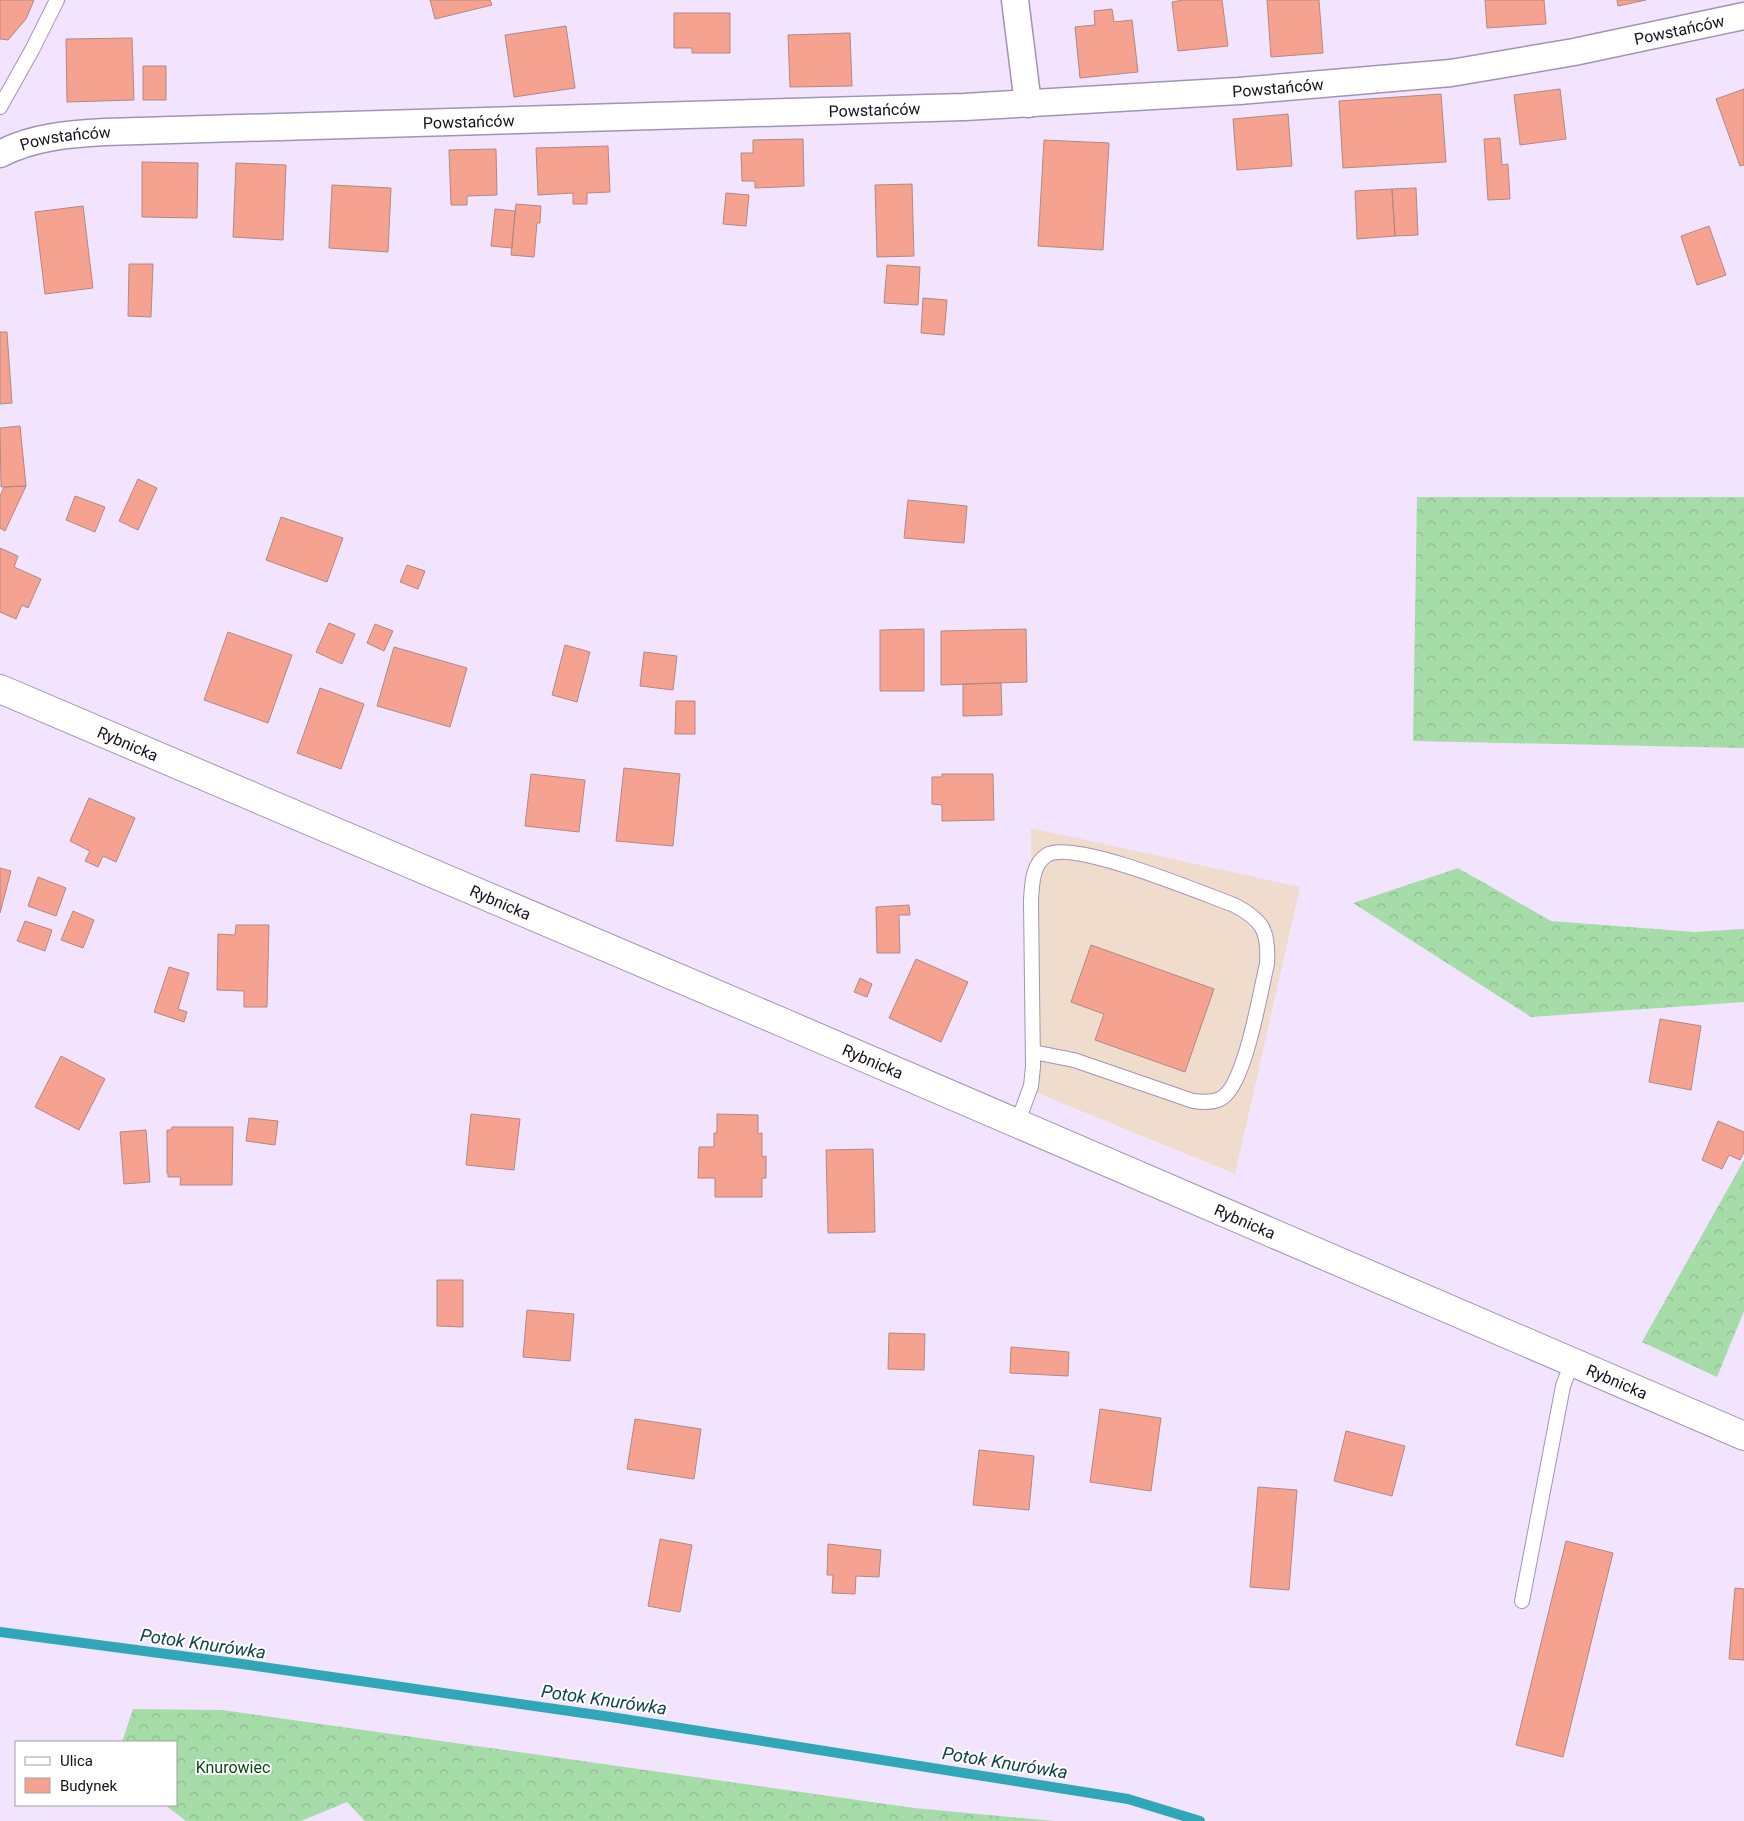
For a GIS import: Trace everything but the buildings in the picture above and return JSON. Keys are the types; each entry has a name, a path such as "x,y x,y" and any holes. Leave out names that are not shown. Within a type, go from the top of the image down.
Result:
{"main road":[{"name":"Rybnicka","path":"0,689 1744,1436"}],"street":[{"path":"1015,0 1028,104"},
{"name":"Powstańców","path":"0,154 36,140 80,133 1028,104 1239,91 1451,73 1574,52 1744,16"}],"lane":[{"path":"0,107 57,0"},
{"path":"1017,1124 1031,1086 1034,1052 1031,900 1035,870 1046,856 1053,852 1066,851 1108,859 1234,905 1250,913 1266,933 1268,947 1267,964 1244,1062 1231,1090 1220,1099 1209,1102 1193,1102 1074,1060 1034,1052"},
{"path":"1522,1601 1563,1386 1572,1362"}],"shaded area":[{"path":"1031,828 1300,887 1235,1174 1035,1092"}],"green space":[{"path":"1417,497 1744,497 1744,748 1413,741"},
{"path":"1458,868 1551,921 1695,932 1744,929 1744,1002 1531,1017 1353,903"},
{"path":"1744,1160 1744,1311 1717,1377 1642,1342"},
{"name":"Knurowiec","path":"133,1709 222,1710 914,1808 1054,1821 365,1821 347,1802 301,1821 186,1821 166,1806 178,1806 178,1741 122,1741"}],"waterway":[{"name":"Potok Knurówka","path":"0,1632 242,1664 611,1717 1128,1799 1200,1821"}]}
